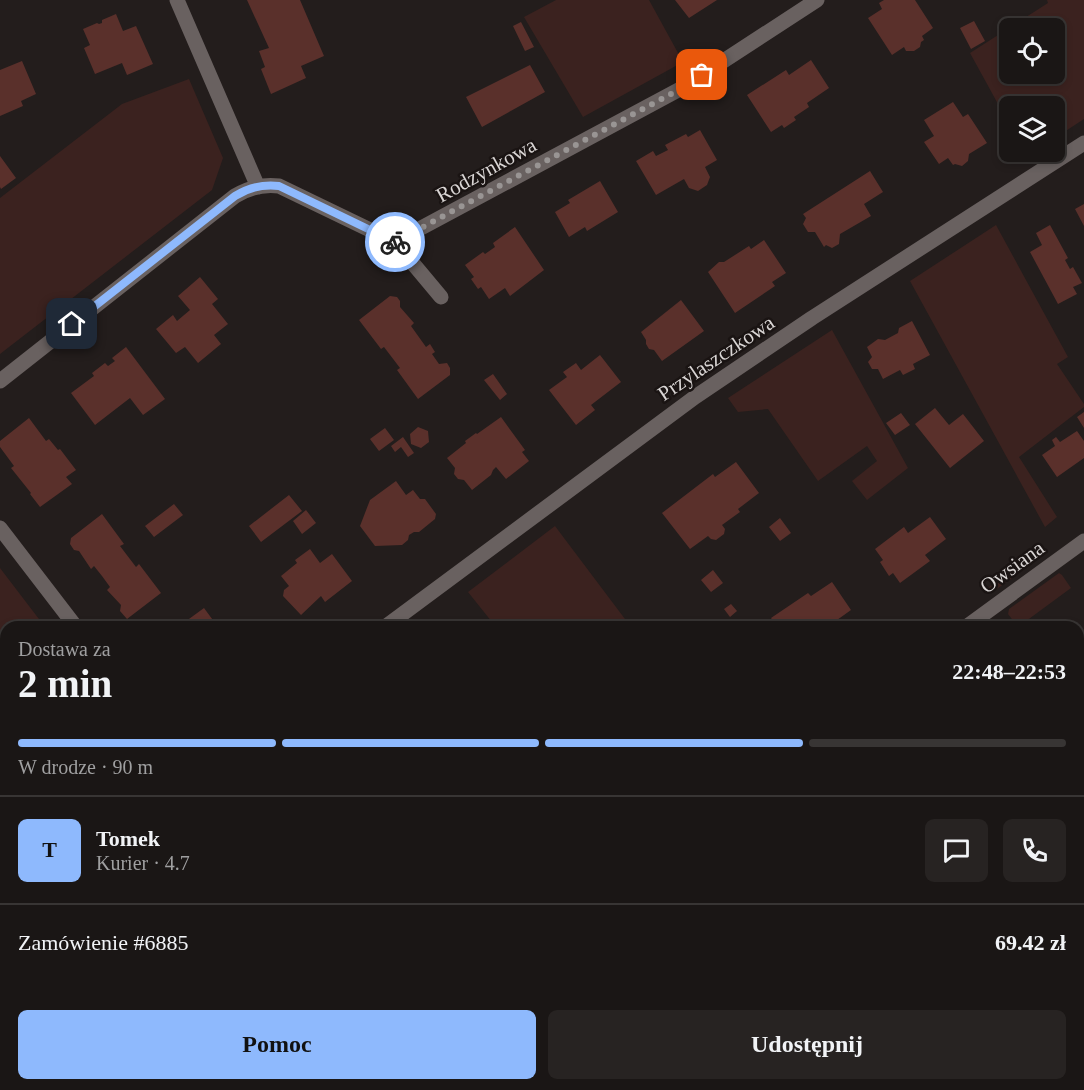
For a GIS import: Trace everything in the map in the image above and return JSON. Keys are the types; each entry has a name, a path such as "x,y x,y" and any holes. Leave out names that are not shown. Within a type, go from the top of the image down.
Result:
{"street":[{"path":"177,0 258,187"},
{"name":"Rodzynkowa","path":"395,242 682,88 817,0"},
{"name":"Przylaszczkowa","path":"393,621 694,397 812,318 1084,143"},
{"path":"0,381 235,196 245,190 258,187 279,186 395,242 441,297"},
{"path":"0,528 71,621"},
{"name":"Owsiana","path":"974,621 1084,541"}],"shaded area":[{"path":"556,0 649,0 683,62 583,117 524,17"},
{"path":"1047,0 1084,0 1084,119 1065,131 1065,96 999,96 999,106 970,53 999,34 999,84 1065,84 1065,18 1025,18 1048,3"},
{"path":"189,79 223,158 212,190 0,354 0,198 122,104"},
{"path":"996,225 1068,357 1057,364 1084,404 1084,407 1019,457 1057,517 1045,527 910,281"},
{"path":"832,330 908,468 867,500 852,481 877,461 867,446 818,481 768,409 738,412 728,398"},
{"path":"555,526 626,621 491,621 468,592"},
{"path":"1035,554 1034,562 994,591 985,590"},
{"path":"0,568 40,621 0,621"},
{"path":"1059,573 1071,588 1026,621 1013,621 1008,614 1009,609"}],"building":[{"path":"247,0 300,0 324,56 301,66 306,78 271,94 261,69 265,67 259,51 269,48"},
{"path":"675,0 717,0 689,18"},
{"path":"884,0 915,0 933,28 922,36 924,40 920,47 914,51 906,51 904,47 892,55 868,18 882,9 879,3"},
{"path":"116,14 123,31 136,26 153,64 127,75 122,63 95,74 84,48 90,45 83,29 102,23 102,20"},
{"path":"974,21 985,41 971,49 960,28"},
{"path":"521,22 534,47 525,51 513,26"},
{"path":"811,60 829,88 807,103 809,107 794,117 796,120 784,128 782,125 771,132 747,95 786,70 789,75"},
{"path":"22,61 36,94 21,101 23,106 0,116 0,70"},
{"path":"530,65 545,92 482,127 466,97"},
{"path":"953,102 963,117 968,114 987,143 969,154 968,161 962,166 953,165 948,158 939,164 924,142 934,136 924,120"},
{"path":"700,130 717,160 705,167 710,177 707,185 698,191 689,188 684,179 656,195 636,161 653,151 656,156 668,150 665,145 686,134 688,137"},
{"path":"0,156 16,178 1,189 0,187"},
{"path":"870,171 883,192 864,204 871,216 840,234 839,244 832,248 826,245 824,247 815,232 808,232 803,224 806,218 803,214"},
{"path":"600,181 618,212 587,231 585,227 569,237 555,212 570,203 568,200"},
{"path":"1084,204 1084,226 1075,209"},
{"path":"1050,225 1068,258 1065,260 1070,269 1073,267 1082,283 1073,287 1077,294 1058,304 1030,252 1042,245 1036,233"},
{"path":"515,227 544,270 510,296 505,288 489,299 481,287 478,289 471,279 474,277 465,265 483,252 485,254 495,247 493,243"},
{"path":"764,240 786,273 772,282 775,286 735,313 708,272 719,262 724,262 749,246 751,249"},
{"path":"200,277 218,299 212,304 228,324 214,335 221,344 198,363 185,347 176,353 156,329 173,315 177,321 190,310 178,296"},
{"path":"390,296 397,297 400,301 400,307 414,323 411,326 426,347 430,344 435,352 432,354 439,364 447,363 450,368 450,375 418,399 397,370 400,368 384,347 381,349 359,320"},
{"path":"681,300 704,331 662,361 654,350 649,349 641,332"},
{"path":"912,321 930,355 913,364 915,369 903,375 900,370 883,379 878,369 872,369 868,362 872,357 867,347 878,339 885,340 898,333 899,328"},
{"path":"126,347 165,399 143,415 130,398 95,425 71,393 94,376 92,373 105,363 108,366 115,361 112,358"},
{"path":"600,355 621,382 591,405 595,410 576,425 549,390 567,377 563,372 576,363 581,370"},
{"path":"493,374 507,394 500,400 484,380"},
{"path":"935,408 949,425 963,414 984,441 950,468 915,424"},
{"path":"1084,412 1084,428 1077,417"},
{"path":"901,413 910,425 895,435 886,423"},
{"path":"501,417 525,450 522,452 529,461 506,479 496,467 491,475 472,490 464,480 458,479 454,474 455,468 447,458 466,443 465,441"},
{"path":"29,418 46,441 49,439 58,450 60,449 76,470 66,477 72,484 40,507 11,468 14,466 0,447 0,441"},
{"path":"418,427 428,431 429,442 421,448 411,444 410,434"},
{"path":"385,428 394,440 379,451 370,439"},
{"path":"1077,431 1084,441 1084,458 1057,477 1042,455 1055,446 1052,440 1056,437 1060,442"},
{"path":"403,437 414,453 408,457 401,447 395,452 391,446"},
{"path":"736,462 759,493 738,509 740,512 722,525 725,529 724,534 716,540 708,536 690,549 662,513 713,474 715,477"},
{"path":"396,481 406,495 413,490 420,499 425,499 436,514 435,519 419,532 409,535 408,540 402,545 375,546 360,526 370,500"},
{"path":"289,495 302,511 261,542 249,526"},
{"path":"174,504 183,515 154,537 145,526"},
{"path":"306,510 316,523 302,534 293,521"},
{"path":"102,514 124,544 120,546 136,567 139,564 161,593 127,619 120,611 121,605 107,590 110,587 102,576 94,566 91,569 79,551 74,550 70,544 71,538"},
{"path":"930,517 946,539 925,555 930,561 900,583 893,573 889,576 880,562 883,560 875,549 904,527 908,533"},
{"path":"780,518 791,533 780,541 769,527"},
{"path":"310,549 320,563 332,554 352,581 325,602 321,596 301,615 283,596 284,590 289,586 281,576 297,563 295,560"},
{"path":"713,570 723,583 711,592 701,580"},
{"path":"832,582 851,610 836,621 773,621 771,618 808,593 811,596"},
{"path":"731,604 737,611 730,617 724,609"},
{"path":"204,608 214,621 186,621"}],"way so far":[{"path":"395,242 682,88 702,75"}],"route":[{"path":"72,324 245,190 269,185 279,186 395,242"}]}
